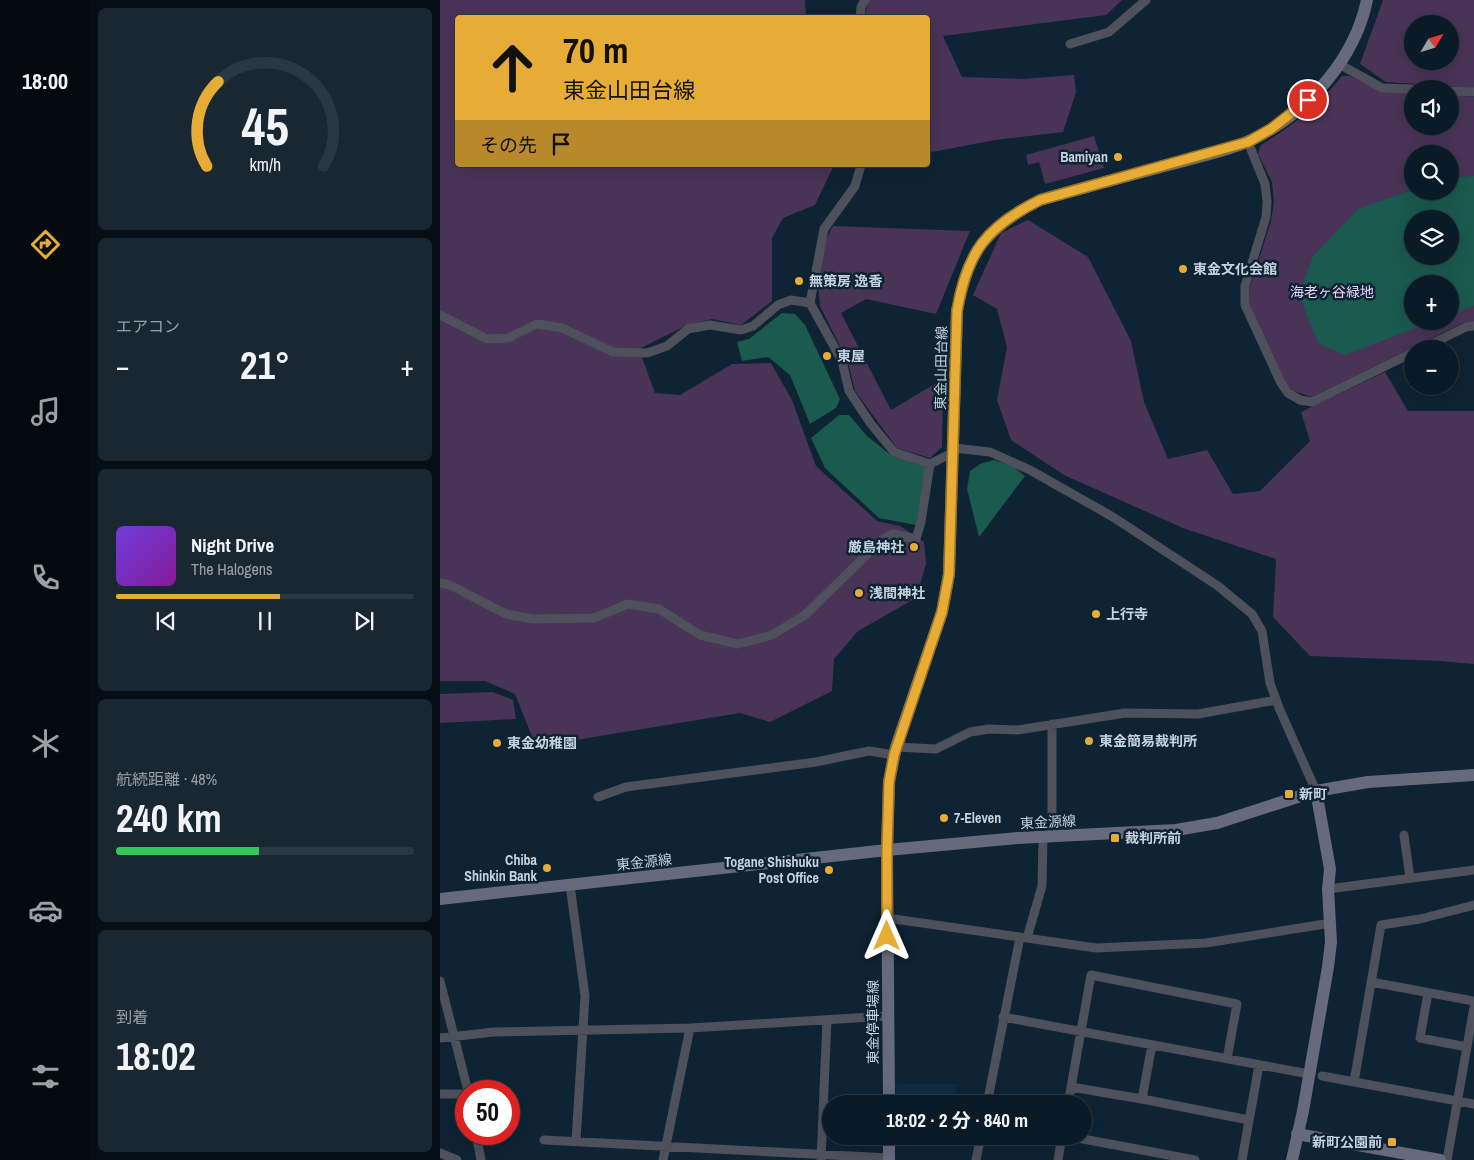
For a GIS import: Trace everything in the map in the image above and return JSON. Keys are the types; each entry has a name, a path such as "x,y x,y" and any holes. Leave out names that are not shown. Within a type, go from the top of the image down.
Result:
{"main road":[{"name":"東金山田台線","path":"887,850 889,782 895,751 942,612 949,574 957,311 961,288 975,252 990,233 1018,211 1040,200 1248,142 1295,112 1321,88 1339,64 1353,40 1367,0"},
{"name":"東金源線","path":"440,899 887,850 1048,836 1191,828 1239,816 1316,791 1368,782 1474,775"},
{"path":"1292,1160 1297,1134 1315,1075 1328,967 1331,923 1328,889 1330,869 1316,791"},
{"name":"東金停車場線","path":"887,850 889,1095"},
{"path":"1297,1134 1440,1160"},
{"path":"889,1145 889,1159"}],"street":[{"path":"860,15 861,7 865,0"},
{"path":"1070,44 1109,32 1146,0"},
{"path":"1339,64 1382,88 1404,89"},
{"path":"1459,91 1474,92"},
{"path":"1248,142 1265,184 1267,202 1266,217 1245,286 1245,305 1270,362 1288,393 1300,400 1312,402 1404,357"},
{"path":"861,167 855,186 824,230 810,303 842,361 850,391 871,424 894,452 930,464 954,450 990,452 1012,460 1113,517 1218,586 1252,614 1262,631 1270,683 1276,700 1316,791"},
{"path":"440,315 487,339 508,338 537,324 562,328 613,352 647,353 667,346 688,329 710,325 741,330 753,326 778,305 791,300 810,303"},
{"path":"1438,340 1466,326 1474,326"},
{"path":"440,583 450,585 506,614 533,619 594,618 628,604 659,609 700,635 738,644 772,635 805,615 883,539 893,534 916,539 930,464"},
{"path":"598,797 626,787 816,762 869,751 936,749 970,732 989,728 1018,730 1126,713 1198,714 1276,700"},
{"path":"989,1095 1002,1017 1023,938 1042,886 1048,836 1052,724"},
{"path":"1404,835 1410,878"},
{"path":"1328,889 1474,870"},
{"path":"570,885 585,996 576,1141"},
{"path":"1354,1082 1381,925 1420,919 1474,905"},
{"path":"887,918 1096,948 1173,946 1331,923"},
{"path":"1070,1095 1091,975 1237,1004 1227,1059"},
{"path":"440,981 456,1036 464,1080"},
{"path":"1371,982 1474,1001"},
{"path":"1428,992 1420,1038 1467,1047"},
{"path":"1447,1160 1474,1008"},
{"path":"440,1038 494,1032 690,1028 888,1016"},
{"path":"1002,1017 1474,1104"},
{"path":"821,1157 827,1020"},
{"path":"663,1160 690,1028"},
{"path":"1142,1099 1152,1045"},
{"path":"1242,1160 1259,1065"},
{"path":"1071,1086 1249,1120"},
{"path":"440,1094 455,1093"},
{"path":"544,1140 821,1157 889,1159"},
{"path":"1092,1141 1195,1160"},
{"path":"478,1145 481,1160"},
{"path":"976,1160 979,1145"},
{"path":"1058,1160 1060,1145"},
{"path":"440,1153 458,1160"}],"shaded area":[{"path":"1474,176 1474,306 1459,312 1459,275 1404,275 1404,330 1410,330 1345,355 1318,343 1299,295 1313,256 1358,209 1404,193 1404,200 1459,200 1459,177"},
{"path":"782,313 795,314 805,325 840,399 836,408 810,424 790,375 768,357 742,361 737,342 749,339"},
{"path":"839,415 849,415 867,436 892,456 926,467 916,525 879,518 825,468 811,438"},
{"path":"994,460 1012,466 1025,476 979,537 967,489 970,471 980,464"},
{"path":"892,1083 957,1084 956,1095 892,1095"}],"green space":[{"path":"440,0 805,0 806,15 455,15 455,167 833,167 815,205 783,218 772,238 772,301 741,325 712,319 685,326 639,349 655,393 680,395 732,364 771,363 792,400 816,466 877,521 900,526 924,542 926,564 916,598 858,631 834,659 832,691 770,722 740,713 545,745 533,739 515,694 485,681 440,681"},
{"path":"869,0 1122,0 1106,15 943,36 962,77 1023,79 1074,75 1076,92 1063,132 995,140 932,152 930,151 930,15 865,15"},
{"path":"1383,0 1474,0 1474,88 1459,87 1459,80 1404,80 1404,83 1386,82 1360,64"},
{"name":"海老ヶ谷緑地","path":"1342,76 1350,76 1381,91 1404,92 1404,135 1459,135 1459,96 1474,97 1474,322 1459,325 1459,275 1404,275 1404,330 1449,330 1428,340 1404,340 1404,352 1312,397 1293,391 1285,383 1249,304 1250,287 1271,221 1274,202 1272,182 1258,154 1261,145 1305,114"},
{"path":"1094,136 1104,168 1045,184 1039,162 1028,165 1026,155"},
{"path":"1028,220 1088,257 1131,341 1144,402 1168,459 1207,450 1233,494 1260,491 1310,441 1301,412 1385,372 1408,411 1474,411 1474,664 1310,656 1273,617 1276,559 1183,528 1064,475 1011,440 997,400 1007,347 997,309 973,295 1001,233"},
{"path":"833,226 970,231 936,314 866,299 841,313 891,410 943,379 942,447 930,458 897,448 855,391 848,362 820,306 816,259"},
{"path":"492,692 513,700 516,719 440,723 440,694"}],"place":[{"name":"Bamiyan","path":"1118,157"},
{"name":"東金文化会館","path":"1183,269"},
{"name":"無策房 逸香","path":"799,281"},
{"name":"東屋","path":"827,356"},
{"name":"厳島神社","path":"914,547"},
{"name":"浅間神社","path":"859,593"},
{"name":"上行寺","path":"1096,614"},
{"name":"東金簡易裁判所","path":"1089,741"},
{"name":"東金幼稚園","path":"497,743"},
{"name":"新町","path":"1289,794"},
{"name":"7-Eleven","path":"944,818"},
{"name":"裁判所前","path":"1115,838"},
{"name":"Chiba Shinkin Bank","path":"547,868"},
{"name":"Togane Shishuku Post Office","path":"829,870"},
{"name":"新町公園前","path":"1392,1142"}],"route":[{"path":"887,936 889,782 896,747 942,612 949,574 953,502 957,311 962,281 975,252 990,233 1018,211 1040,200 1248,142 1271,129 1308,100"}]}
